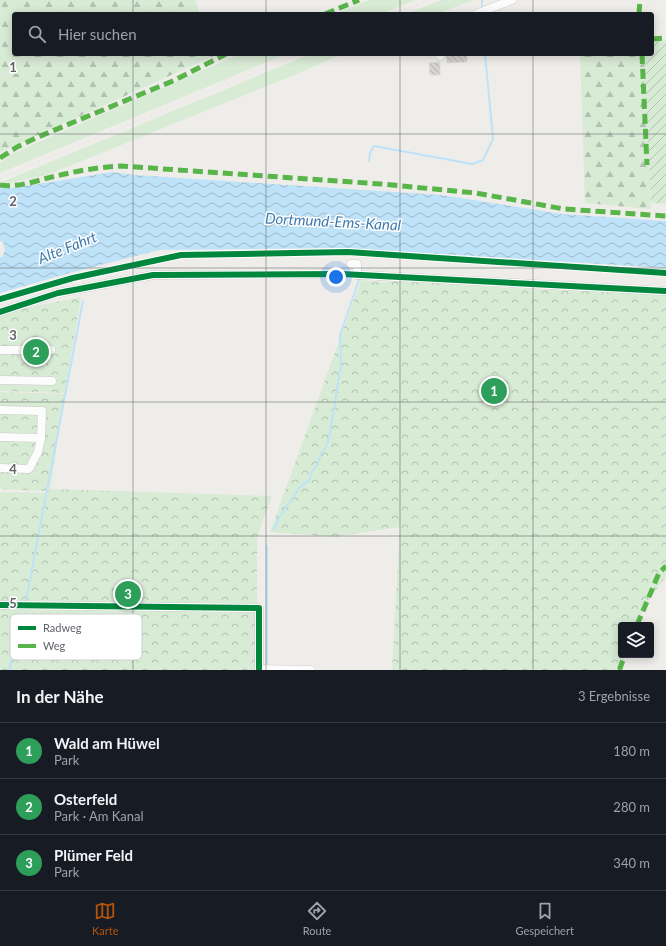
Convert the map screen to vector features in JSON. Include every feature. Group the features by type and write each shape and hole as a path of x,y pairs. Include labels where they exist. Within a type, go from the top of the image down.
{"street":[{"path":"481,12 512,0"},
{"path":"351,264 357,264 357,275"},
{"path":"0,312 58,293 153,275 357,275 666,291"},
{"path":"0,350 51,350"},
{"path":"0,380 52,381"},
{"path":"0,410 42,410 41,438 38,452 29,468 0,468"},
{"path":"0,437 41,438"},
{"path":"0,605 259,608 259,669 310,670"}],"green space":[{"path":"0,0 195,0 199,12 12,12 12,56 214,56 0,152"},
{"path":"369,0 415,0 387,12 340,12"},
{"path":"441,0 473,0 442,12 412,12"},
{"path":"666,40 666,204 651,203 644,56 654,56 654,41"},
{"path":"235,56 281,56 0,173 0,164 9,155"},
{"path":"306,56 337,56 47,175 10,183 2,182"},
{"path":"580,56 644,56 651,209 585,203"},
{"path":"361,280 385,283 388,280 530,289 666,294 666,576 645,606 638,622 618,622 618,658 624,658 621,670 392,670 400,527 335,537 270,532"},
{"path":"81,297 65,393 0,391 0,313"},
{"path":"0,392 65,394 50,489 272,496 257,537 257,670 0,670 0,492 45,493 45,491 0,489"}],"water":[{"path":"112,172 135,175 441,195 562,214 666,221 666,268 344,248 159,250 0,293 0,257 2,257 5,250 3,242 0,241 0,188 13,188"}],"building":[{"path":"446,56 467,56 467,62 447,63"},
{"path":"440,62 440,75 430,75 429,63"}],"waterway":[{"path":"482,0 482,6"},
{"path":"369,161 370,153 374,146 472,164 483,160 493,139 485,56"},
{"path":"274,529 279,518 300,487 309,480 311,473 326,447 329,438 341,365 340,335 359,280"},
{"path":"26,601 83,301"},
{"path":"267,546 267,663"},
{"path":"9,670 12,660"}],"railway":[{"path":"399,12 428,0"},
{"path":"0,178 293,56"}],"marked path":[{"path":"330,12 359,0"},
{"path":"639,12 640,0"},
{"path":"654,39 666,38"},
{"path":"0,158 17,147 38,137 175,80 222,56"},
{"path":"642,56 647,165"},
{"path":"0,185 21,185 80,171 121,166 381,184 476,193 564,209 666,216"},
{"path":"638,622 659,573 666,566"},
{"path":"621,670 620,668 624,658"}],"cycle path":[{"path":"0,299 73,278 181,255 348,252 666,273"},
{"path":"0,312 58,293 153,275 342,274 666,291"},
{"path":"0,605 259,608 259,670"}],"place":[{"name":"Osterfeld","path":"36,352"},
{"name":"Wald am Hüwel","path":"494,391"},
{"name":"Plümer Feld","path":"128,594"}],"water label":[{"name":"Dortmund-Ems-Kanal","path":"333,221"},
{"name":"Alte Fahrt","path":"67,247"}]}
